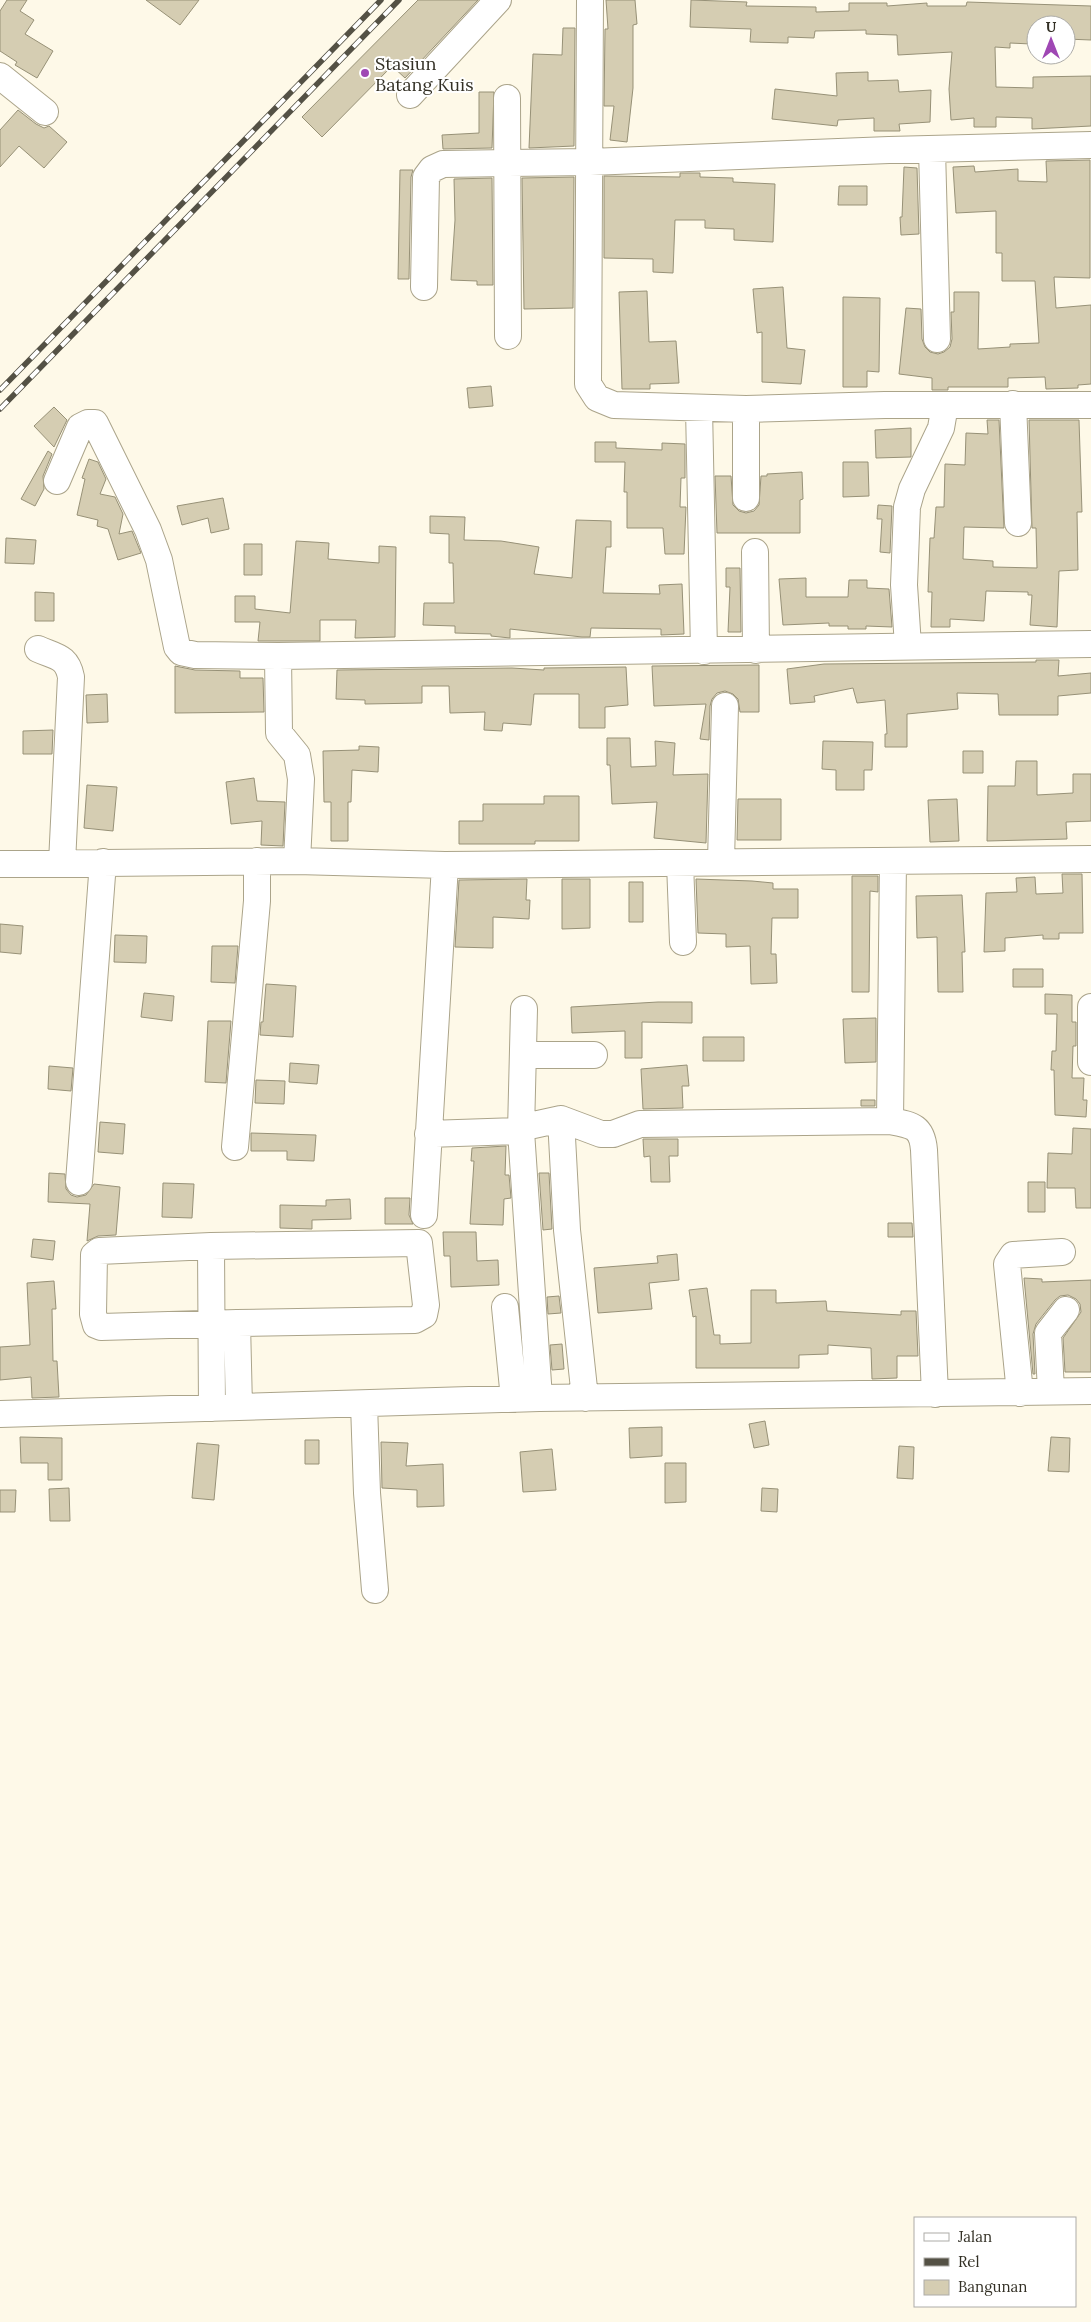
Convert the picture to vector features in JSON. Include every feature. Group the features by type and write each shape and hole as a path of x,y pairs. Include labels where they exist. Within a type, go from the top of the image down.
{"street":[{"path":"410,95 498,0"},
{"path":"590,0 588,384 597,398 614,404 746,409 885,404 1091,405"},
{"path":"0,76 45,112"},
{"path":"507,98 508,336"},
{"path":"424,287 426,177 432,168 444,164 590,162 1091,145"},
{"path":"932,149 937,338"},
{"path":"1013,404 1018,523"},
{"path":"908,646 904,585 907,507 912,489 941,428 945,405"},
{"path":"699,408 704,650"},
{"path":"746,409 746,498"},
{"path":"57,481 80,427 88,422 95,423 148,530 158,560 179,650 195,655 278,656 1091,644"},
{"path":"755,552 756,650"},
{"path":"38,649 62,659 68,665 71,677 62,863"},
{"path":"278,656 279,733 297,755 300,780 297,861"},
{"path":"721,861 726,706"},
{"path":"0,864 297,861 445,865 1091,858"},
{"path":"235,1147 257,901 257,861"},
{"path":"890,1121 893,861"},
{"path":"79,1182 103,862"},
{"path":"680,863 683,942"},
{"path":"424,1215 445,865"},
{"path":"1091,1007 1091,1062"},
{"path":"524,1009 521,1131 526,1399"},
{"path":"523,1055 594,1054"},
{"path":"428,1134 521,1131 529,1126 560,1119 601,1134 613,1134 640,1124 890,1121 918,1130 923,1138 935,1394"},
{"path":"560,1119 567,1230 585,1398"},
{"path":"419,1243 421,1246 426,1305 424,1315 415,1320 102,1327 96,1324 93,1314 94,1255 98,1252 211,1246 419,1243"},
{"path":"211,1246 239,1407"},
{"path":"1020,1392 1007,1264 1013,1255 1062,1252"},
{"path":"505,1307 526,1399"},
{"path":"1051,1391 1048,1333 1066,1310"},
{"path":"212,1408 224,1323"},
{"path":"0,1414 526,1399 1091,1391"},
{"path":"364,1404 367,1493 375,1590"}],"building":[{"path":"7,0 27,0 20,11 34,20 25,34 53,51 37,78 15,65 17,62 0,51 0,11"},
{"path":"146,0 199,0 180,25"},
{"name":"Stasiun Batang Kuis","path":"418,0 478,0 405,78 392,66 322,137 302,117"},
{"path":"606,0 635,0 637,24 633,25 633,88 627,142 610,140 614,106 604,106 605,29 608,29"},
{"path":"691,0 747,2 746,6 816,7 816,12 849,11 849,3 887,3 887,6 927,3 927,6 966,6 967,2 1091,6 1091,40 1076,39 1076,15 1026,15 1026,44 1010,43 1010,48 995,47 996,87 1033,88 1033,77 1091,76 1091,126 1032,129 1032,118 996,117 996,127 974,127 974,118 951,120 949,89 952,52 898,55 897,35 866,34 866,30 815,31 814,38 788,37 788,43 750,42 751,29 690,27"},
{"path":"563,28 575,28 574,146 529,148 533,54 562,55"},
{"path":"868,72 868,81 898,80 899,92 931,90 930,122 899,124 900,131 874,131 874,118 838,120 837,126 772,119 775,89 837,96 836,73"},
{"path":"479,92 494,92 492,148 443,149 442,135 479,133"},
{"path":"18,110 36,124 44,128 49,126 67,142 44,168 19,146 0,167 0,130"},
{"path":"1090,160 1090,278 1054,277 1056,308 1091,305 1091,384 1078,385 1078,388 1046,389 1045,377 1008,378 1008,387 948,387 948,390 932,390 932,378 899,374 906,308 921,309 922,339 925,347 930,352 938,354 944,352 950,347 952,339 951,312 954,312 954,292 979,292 978,349 1010,347 1010,344 1039,343 1035,281 1002,281 1002,253 996,253 996,211 956,213 953,167 974,166 975,172 1018,169 1018,181 1047,182 1046,161"},
{"path":"904,167 917,168 919,234 901,235 900,217 902,217"},
{"path":"400,170 413,170 411,177 409,279 398,279"},
{"path":"680,173 700,173 700,177 733,178 733,182 775,184 773,242 734,240 734,229 705,228 705,220 675,220 673,273 653,272 653,259 604,258 604,176 680,177"},
{"path":"574,177 573,308 524,309 522,178"},
{"path":"492,178 493,285 477,285 477,281 451,280 455,220 454,179"},
{"path":"839,186 867,186 867,205 838,205"},
{"path":"783,287 787,348 805,350 801,384 762,382 762,332 757,333 753,289"},
{"path":"647,291 649,342 676,341 679,383 650,384 650,389 622,389 619,292"},
{"path":"843,297 880,298 879,372 867,371 867,387 843,387"},
{"path":"491,386 493,406 469,408 467,388"},
{"path":"54,407 67,420 54,447 34,426"},
{"path":"987,420 999,420 1004,528 964,527 963,559 993,561 993,567 1037,568 1036,528 1032,528 1029,420 1079,420 1082,512 1077,512 1078,570 1059,571 1057,627 1030,625 1032,595 1028,595 1028,592 986,591 984,621 950,619 950,627 931,627 932,592 928,592 930,538 934,538 936,507 944,507 945,464 965,465 966,433 988,434"},
{"path":"911,428 911,457 876,458 875,430"},
{"path":"595,442 616,442 616,448 662,450 662,443 685,444 685,478 681,478 680,507 686,507 684,554 665,554 663,528 627,528 627,492 624,492 625,462 595,462"},
{"path":"48,451 52,454 43,476 44,489 35,506 21,499"},
{"path":"89,459 98,462 106,479 100,494 115,497 123,514 119,534 132,531 141,553 118,560 108,529 97,526 98,520 77,515 85,479 82,478"},
{"path":"843,462 868,462 869,496 843,497"},
{"path":"802,472 803,499 800,500 800,533 717,533 715,476 731,476 733,505 739,511 746,513 754,511 759,505 761,476"},
{"path":"223,498 229,529 211,533 208,518 182,525 177,506"},
{"path":"878,505 892,506 890,553 880,552 882,519 877,519"},
{"path":"430,516 465,517 464,540 501,541 539,547 534,574 572,578 576,520 611,521 611,547 606,547 603,593 660,594 659,585 682,584 684,634 661,635 661,629 591,628 590,637 582,637 510,629 510,638 491,636 491,634 455,633 455,626 423,625 424,603 454,603 453,563 449,563 449,534 430,533"},
{"path":"6,538 36,540 34,564 5,563"},
{"path":"296,541 329,543 328,559 379,563 379,546 396,547 395,637 355,638 356,620 320,620 320,641 258,641 260,622 235,622 235,596 255,596 255,609 290,613"},
{"path":"244,544 262,544 262,575 244,575"},
{"path":"726,568 740,568 741,632 728,632 730,587 726,587"},
{"path":"806,578 806,597 848,597 849,580 867,580 867,588 889,589 892,627 866,626 866,629 848,629 848,626 829,626 829,623 783,625 779,579"},
{"path":"35,592 54,593 54,621 35,621"},
{"path":"1036,660 1059,660 1058,676 1091,673 1091,693 1058,696 1058,715 999,715 998,694 957,693 958,709 907,714 907,747 885,747 885,734 887,734 885,700 857,703 853,688 814,696 815,702 790,704 787,669 824,664 1036,662"},
{"path":"759,665 759,712 740,712 738,699 733,694 725,691 717,693 712,699 710,706 709,740 700,739 706,704 654,706 652,666"},
{"path":"175,666 195,670 240,671 240,678 263,678 264,712 175,713"},
{"path":"626,667 628,705 605,707 605,728 579,728 579,694 534,694 531,725 503,723 502,731 484,730 485,712 450,713 449,686 422,686 422,703 365,704 365,700 336,699 337,670 512,668 544,670 544,668"},
{"path":"107,694 108,722 87,723 86,695"},
{"path":"53,730 52,754 23,754 23,731"},
{"path":"607,738 630,738 631,767 656,766 655,741 675,743 673,775 708,774 706,843 654,838 657,802 612,804 610,765 607,765"},
{"path":"823,741 873,742 872,770 864,770 864,790 836,790 836,770 822,769"},
{"path":"359,746 379,747 378,772 352,770 351,802 348,802 348,841 331,841 331,802 324,802 323,751 359,750"},
{"path":"963,751 983,751 983,773 963,773"},
{"path":"1016,761 1037,761 1037,795 1073,793 1073,774 1091,774 1091,821 1066,822 1067,839 987,841 988,786 1015,786"},
{"path":"254,778 257,801 285,802 283,846 261,845 262,821 231,824 226,782"},
{"path":"87,785 117,787 113,831 84,828"},
{"path":"544,796 579,796 579,841 535,841 535,844 459,844 459,821 483,821 483,804 544,804"},
{"path":"738,799 781,799 781,840 737,840"},
{"path":"957,799 959,841 930,842 928,800"},
{"path":"1062,874 1082,874 1083,933 1059,933 1059,939 1043,939 1043,935 1005,938 1005,951 984,952 986,893 1017,892 1016,878 1035,877 1036,894 1063,893"},
{"path":"852,876 878,876 878,892 870,891 869,992 852,992"},
{"path":"527,879 526,900 530,900 529,919 493,917 493,948 455,947 459,880"},
{"path":"562,879 590,879 590,928 562,929"},
{"path":"696,879 773,883 773,889 798,889 798,918 772,918 771,954 776,954 777,983 751,984 750,946 726,947 726,934 698,933"},
{"path":"629,882 643,882 643,922 629,922"},
{"path":"962,895 965,952 962,952 963,992 938,992 937,937 917,938 916,896"},
{"path":"0,924 23,926 21,954 0,952"},
{"path":"115,935 147,936 146,963 114,962"},
{"path":"212,946 238,946 235,983 211,982"},
{"path":"1013,969 1043,969 1043,987 1013,987"},
{"path":"266,984 296,986 293,1037 260,1035"},
{"path":"144,993 174,996 172,1021 141,1017"},
{"path":"1045,994 1072,995 1072,1022 1076,1022 1076,1046 1073,1046 1072,1078 1084,1078 1083,1100 1087,1100 1086,1117 1055,1115 1054,1070 1051,1070 1052,1051 1056,1051 1057,1014 1045,1014"},
{"path":"692,1002 692,1023 642,1022 642,1058 625,1058 625,1031 572,1033 571,1007"},
{"path":"876,1018 876,1062 845,1063 843,1019"},
{"path":"208,1021 231,1021 226,1083 205,1082"},
{"path":"703,1037 744,1037 744,1061 703,1061"},
{"path":"290,1063 319,1065 317,1084 289,1082"},
{"path":"687,1065 689,1086 682,1086 683,1108 643,1109 641,1069"},
{"path":"49,1066 73,1068 71,1091 48,1089"},
{"path":"256,1080 285,1081 284,1104 255,1103"},
{"path":"861,1100 875,1100 875,1106 861,1106"},
{"path":"100,1122 125,1124 123,1154 98,1152"},
{"path":"1073,1128 1091,1129 1091,1208 1076,1208 1075,1188 1047,1188 1048,1153 1072,1154"},
{"path":"251,1133 316,1135 314,1161 287,1160 287,1151 251,1151"},
{"path":"643,1139 678,1139 678,1156 669,1156 670,1182 651,1182 650,1156 644,1157"},
{"path":"506,1146 505,1175 509,1175 511,1198 504,1199 503,1225 470,1224 474,1161 471,1161 472,1148"},
{"path":"49,1173 65,1174 66,1189 71,1195 77,1197 86,1195 94,1184 120,1187 116,1235 98,1236 87,1241 90,1204 48,1202"},
{"path":"539,1173 549,1173 552,1229 543,1230"},
{"path":"1028,1182 1045,1182 1045,1212 1028,1212"},
{"path":"163,1183 194,1184 192,1218 162,1217"},
{"path":"385,1198 410,1198 409,1215 413,1224 385,1224"},
{"path":"350,1199 351,1219 312,1220 312,1229 280,1228 280,1205 326,1206 326,1200"},
{"path":"888,1223 912,1223 913,1237 888,1237"},
{"path":"443,1232 476,1232 477,1261 498,1260 499,1285 451,1287 450,1256 444,1256"},
{"path":"33,1239 55,1241 53,1260 31,1257"},
{"path":"677,1254 679,1280 649,1283 652,1309 598,1313 594,1268 658,1263 657,1256"},
{"path":"1024,1278 1042,1279 1042,1282 1091,1280 1091,1372 1065,1372 1063,1338 1081,1312 1080,1304 1076,1299 1068,1295 1060,1296 1055,1300 1036,1324 1033,1334 1035,1374 1033,1374"},
{"path":"54,1281 56,1309 52,1309 53,1361 57,1361 59,1397 32,1398 31,1377 0,1380 0,1347 30,1345 27,1283"},
{"path":"707,1288 714,1335 720,1335 720,1344 751,1343 751,1290 776,1290 776,1303 826,1301 827,1311 901,1315 901,1311 916,1311 918,1356 897,1356 897,1378 872,1379 871,1348 828,1345 828,1354 799,1355 799,1368 696,1368 696,1316 693,1317 689,1290"},
{"path":"559,1296 561,1313 548,1314 547,1297"},
{"path":"562,1344 564,1369 552,1370 550,1345"},
{"path":"765,1421 769,1445 754,1448 749,1424"},
{"path":"662,1427 662,1456 630,1458 629,1428"},
{"path":"20,1437 62,1438 62,1480 48,1480 48,1463 21,1463"},
{"path":"1051,1437 1070,1438 1069,1472 1048,1471"},
{"path":"305,1440 319,1440 319,1464 305,1464"},
{"path":"381,1442 408,1443 406,1466 443,1464 444,1506 417,1507 417,1490 382,1488"},
{"path":"197,1443 219,1445 214,1500 192,1498"},
{"path":"899,1446 914,1447 913,1479 897,1478"},
{"path":"552,1449 556,1490 523,1492 520,1452"},
{"path":"665,1463 686,1463 686,1502 665,1503"},
{"path":"69,1488 70,1521 50,1521 49,1489"},
{"path":"762,1488 778,1489 777,1512 761,1511"},
{"path":"0,1490 16,1490 15,1512 0,1512"}],"railway":[{"path":"0,390 381,0"},
{"path":"0,409 399,0"}],"place":[{"name":"Stasiun Batang Kuis","path":"365,73"}]}
